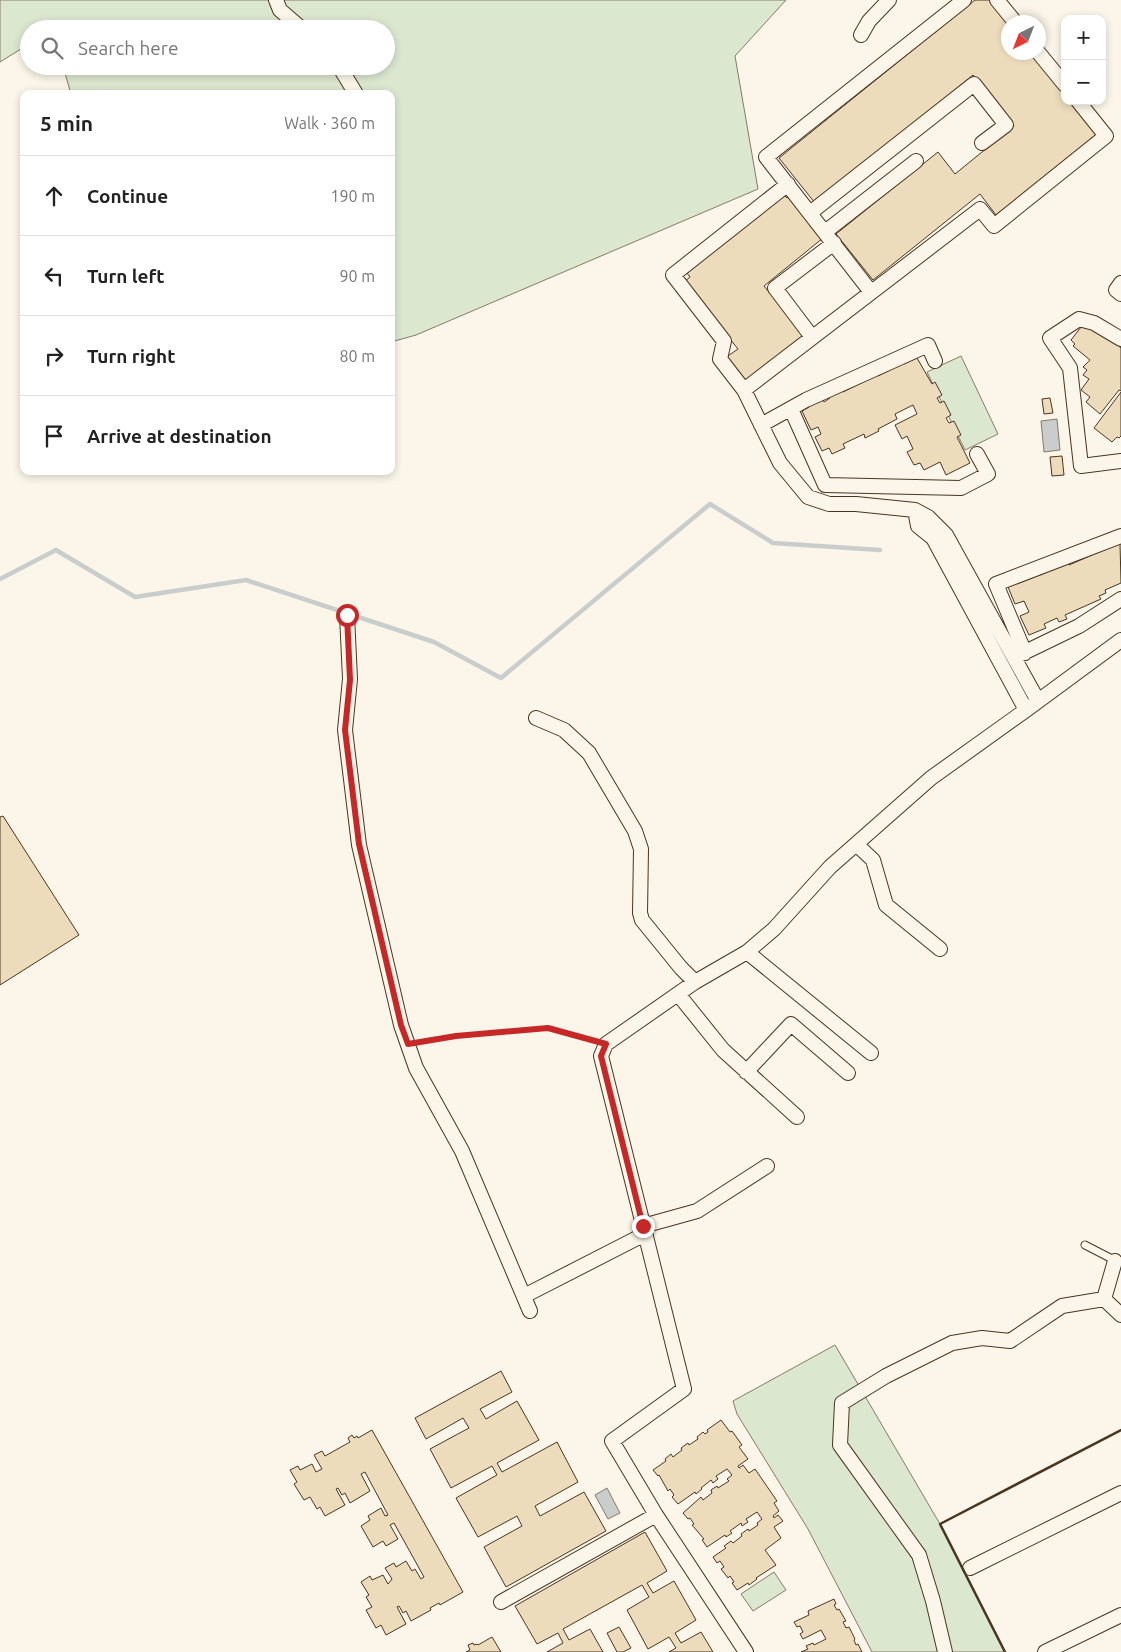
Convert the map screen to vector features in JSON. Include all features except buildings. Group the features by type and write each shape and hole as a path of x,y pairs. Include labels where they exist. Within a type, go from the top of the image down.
{"street":[{"path":"276,0 280,10 292,20"},
{"path":"861,35 869,21 889,0"},
{"path":"872,292 766,156 964,0"},
{"path":"997,0 1009,15"},
{"path":"1045,60 1061,80"},
{"path":"344,75 354,90"},
{"path":"810,213 974,84 1006,125 982,143"},
{"path":"744,390 980,209 994,226 1106,136 1081,105"},
{"path":"825,232 916,161"},
{"path":"788,184 673,275 724,341 720,359 744,390 780,463 808,497 829,504 856,504 915,510 928,517 946,535 1019,655"},
{"path":"812,337 775,288 834,244"},
{"path":"1121,283 1116,290 1121,294"},
{"path":"1121,339 1094,323 1079,319 1050,338 1070,368 1081,466 1121,461"},
{"path":"761,425 806,400 928,345 935,360"},
{"path":"791,409 825,485 961,488 988,474 977,454"},
{"path":"915,510 918,526 933,538 1026,710"},
{"path":"1038,701 1019,655 996,584 1121,536"},
{"path":"1019,655 1079,626 1121,599"},
{"path":"347,615 350,680 345,730 359,844 401,1025 416,1068 462,1151 530,1311"},
{"path":"746,1652 656,1515 612,1441 684,1389 601,1056 606,1044 695,982 747,952 774,928 830,867 930,778 1121,640"},
{"path":"536,718 564,730 589,753 635,831 641,849 640,913 642,920 681,968 695,982"},
{"path":"856,844 873,860 886,905 940,949"},
{"path":"747,952 870,1053"},
{"path":"678,994 723,1050 797,1117"},
{"path":"746,1072 791,1024 848,1073"},
{"path":"524,1296 644,1230 697,1211 767,1166"},
{"path":"1104,1298 1118,1262"},
{"path":"1104,1298 1121,1315"},
{"path":"945,1652 919,1556 840,1445 842,1403 886,1376 952,1343 982,1338 1010,1342 1062,1306 1104,1298"},
{"path":"970,1568 1121,1493"},
{"path":"501,1602 656,1515"},
{"path":"1045,1652 1121,1616"}],"lane":[{"path":"1086,1246 1118,1262"}],"path":[{"path":"408,1044 456,1036 548,1028 606,1044"}],"green space":[{"path":"0,0 786,0 735,56 758,189 416,335 395,341 395,90 70,90 66,75 395,75 395,20 20,20 20,50 0,62"},
{"path":"961,356 998,434 965,450 927,372"},
{"path":"835,1345 940,1524 1005,1652 872,1652 808,1529 737,1414 733,1401"},
{"path":"774,1572 786,1590 753,1611 741,1594"}],"shaded area":[{"path":"1057,419 1060,450 1044,452 1041,421"},
{"path":"607,1488 620,1513 608,1519 595,1495"}],"waterway":[{"path":"0,579 56,550 135,597 246,580 434,642 501,678 710,504 773,543 880,550"}],"wall":[{"path":"1005,1652 940,1524 1121,1430"}],"route":[{"path":"347,615 350,680 345,730 359,844 401,1025 408,1044 456,1036 548,1028 606,1044 601,1056 643,1226"}]}
